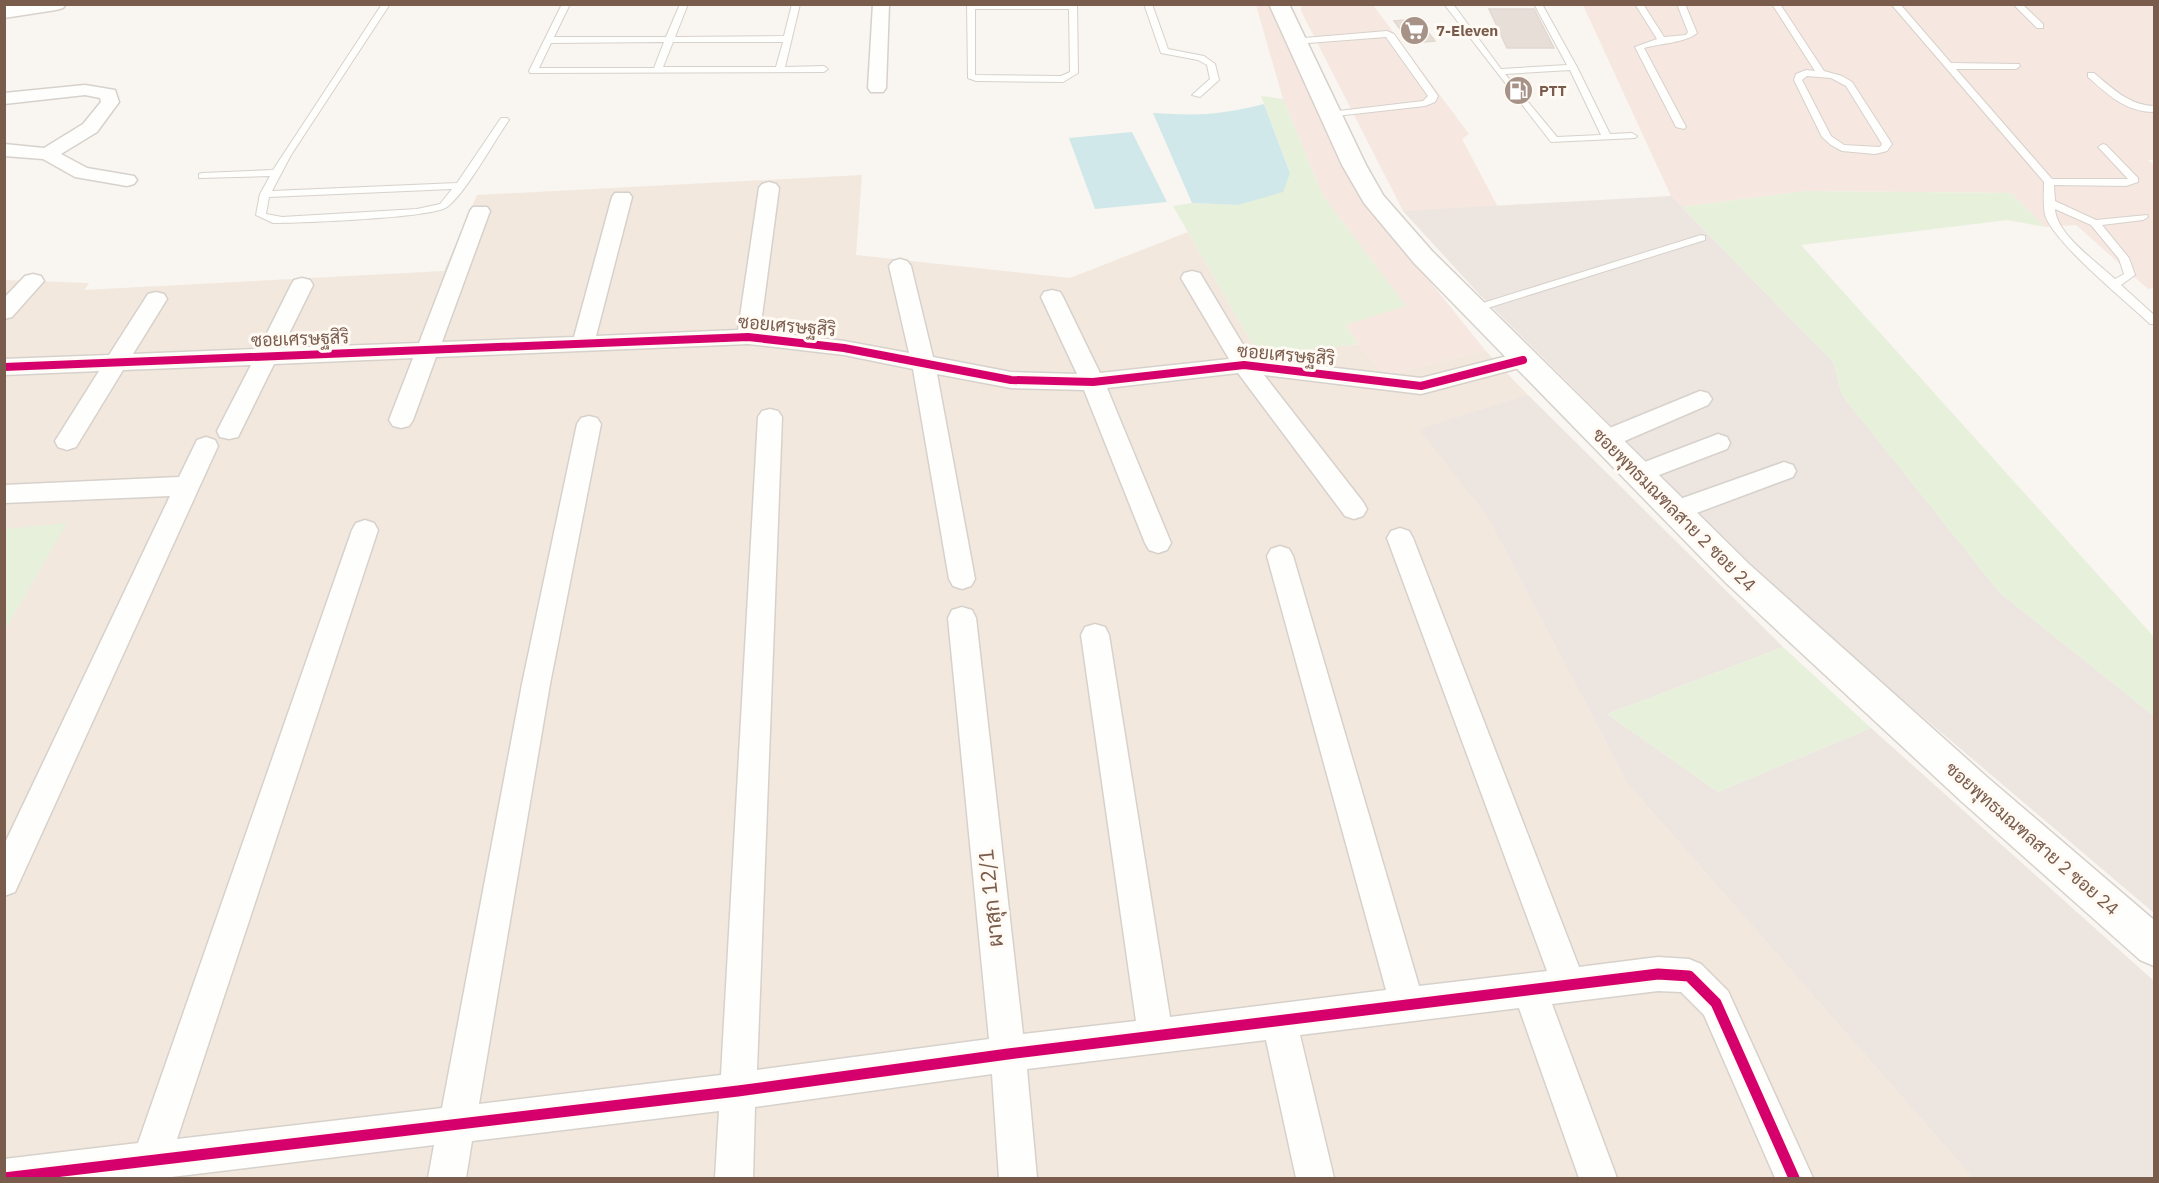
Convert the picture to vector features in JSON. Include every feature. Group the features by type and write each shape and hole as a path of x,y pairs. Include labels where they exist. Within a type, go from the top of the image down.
{"street":[{"path":"4,12 56,4"},
{"path":"876,88 881,4"},
{"name":"ซอยพุทธมณฑลสาย 2 ซอย 24","path":"1279,4 1354,165 1373,198 1423,257 1737,573 1965,781 2154,946"},
{"path":"4,99 86,90 109,94 110,102 90,128 47,154"},
{"path":"4,150 47,154 82,173 127,180"},
{"path":"748,337 769,188"},
{"path":"583,344 622,197"},
{"path":"401,420 425,351 480,211"},
{"path":"900,266 922,365 928,382 962,579"},
{"path":"1192,278 1244,365 1354,509"},
{"path":"4,312 33,281"},
{"path":"4,881 188,486 266,357 302,285"},
{"path":"1052,297 1093,382 1158,543"},
{"path":"67,441 156,299"},
{"name":"ซอยเศรษฐสิริ","path":"4,367 748,337 844,348 922,365 1011,380 1093,382 1244,365 1421,386 1523,360"},
{"path":"1604,440 1700,399"},
{"path":"734,1179 770,417"},
{"path":"447,1179 536,684 589,424"},
{"path":"1638,474 1718,443"},
{"path":"1675,511 1784,471"},
{"path":"4,494 188,486"},
{"path":"147,1170 365,530"},
{"path":"1400,538 1569,985"},
{"path":"1280,556 1408,1006"},
{"name":"ผาสุก 12/1","path":"962,618 1008,1054 1018,1179"},
{"path":"1095,635 1156,1036"},
{"path":"4,1178 147,1170 458,1123 738,1091 1008,1054 1658,974 1689,976 1716,1003 1794,1179"},
{"path":"1530,991 1598,1179"},
{"path":"1280,1021 1315,1179"}],"lane":[{"path":"386,4 321,99 277,173 265,194 261,215 273,220 282,220 426,211 443,206 460,186 504,120"},
{"path":"566,4 533,71 824,69"},
{"path":"657,71 684,4"},
{"path":"780,70 796,4"},
{"path":"1148,4 1164,51 1203,58 1211,64 1215,80 1197,95"},
{"path":"1448,4 1554,140 1632,136"},
{"path":"1538,4 1573,67 1607,137"},
{"path":"1639,4 1662,40"},
{"path":"1681,4 1693,33 1688,37 1662,40 1639,47 1681,127"},
{"path":"1776,4 1821,73 1839,78 1849,84 1887,144 1884,149 1875,151 1842,148 1827,137 1798,80 1806,73 1821,73"},
{"path":"1895,4 2049,182 2050,214 2060,234 2154,321"},
{"path":"2017,4 2040,26"},
{"path":"1072,5 1074,74 1064,79 976,78 971,76 971,6 1072,5"},
{"path":"1295,41 1387,34 1391,36 1433,96 1432,100 1425,103 1330,115"},
{"path":"548,40 789,39"},
{"path":"1948,66 2016,66"},
{"path":"1499,72 1573,67"},
{"path":"2091,75 2124,103 2147,110 2154,109"},
{"path":"2049,182 2126,183 2134,180 2103,147"},
{"path":"202,176 277,173"},
{"path":"265,194 460,186"},
{"path":"2050,203 2095,223 2124,258 2130,275 2113,285"},
{"path":"2095,223 2143,217"},
{"path":"1474,309 1701,238"}],"shaded area":[{"path":"1256,5 1274,5 1396,239 1485,350 1386,375 1358,344 1345,325 1405,305 1323,196 1283,99"},
{"path":"1301,5 1373,5 1469,134 1462,139 1498,207 1403,211 1301,11"},
{"path":"1583,5 2154,5 2154,160 2148,160 2154,165 2154,288 2148,289 2076,225 2045,227 2011,193 1805,191 1682,207 1671,196"},
{"path":"862,175 856,255 1070,278 1188,232 1259,355 1358,344 1386,375 1485,350 1528,395 1420,429 1487,516 1628,784 1973,1178 5,1178 5,630 66,524 5,529 5,280 89,283 84,290 444,271 477,195"},
{"path":"1671,196 1833,362 1842,395 2000,593 2154,716 2154,913 1798,611 1480,295 1403,211"},
{"path":"1528,395 1783,647 1607,714 1718,792 1871,728 2154,981 2154,1178 1973,1178 1628,784 1487,516 1419,429"}],"green space":[{"path":"1261,96 1283,99 1323,196 1406,306 1345,325 1358,344 1259,355 1173,206 1192,203 1238,205 1290,172"},
{"path":"1805,191 2011,193 2045,227 2008,220 1801,245 2154,637 2154,716 2000,593 1842,395 1833,362 1682,207"},
{"path":"67,523 5,630 5,529"},
{"path":"1783,647 1871,728 1718,792 1607,714"}],"water":[{"path":"1264,104 1290,173 1283,192 1238,205 1192,203 1153,113 1208,114"},
{"path":"1132,132 1167,202 1095,209 1069,138"}],"building":[{"path":"1489,9 1534,9 1554,48 1507,48"},
{"name":"7-Eleven","path":"1418,19 1435,41 1410,43 1394,21"}],"cycle path":[{"path":"4,367 748,337 844,348 1011,380 1093,382 1244,365 1421,386 1523,360"},
{"path":"4,1178 738,1091 1008,1054 1658,974 1689,976 1716,1003 1794,1178"}],"place":[{"name":"7-Eleven","path":"1415,31"},
{"name":"PTT","path":"1518,91"}]}
